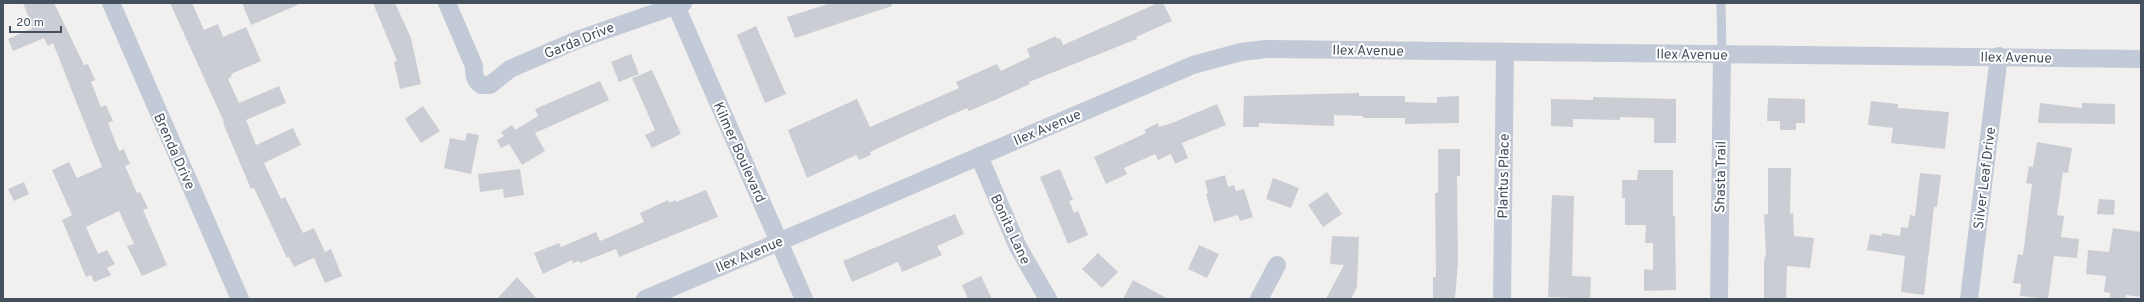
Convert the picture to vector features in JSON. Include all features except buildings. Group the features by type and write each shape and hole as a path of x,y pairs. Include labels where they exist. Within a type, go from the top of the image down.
{"street":[{"name":"Brenda Drive","path":"111,3 240,299"},
{"name":"Garda Drive","path":"447,3 474,66 476,82 481,85 490,85 510,69 577,40 679,4"},
{"name":"Kilmer Boulevard","path":"679,4 804,299"},
{"name":"Ilex Avenue","path":"645,299 1193,64 1241,52 1266,49 1722,55 1999,56 2141,59"},
{"name":"Plantus Place","path":"1502,299 1505,52"},
{"name":"Shasta Trail","path":"1719,299 1722,55"},
{"name":"Silver Leaf Drive","path":"1969,299 1999,56"},
{"name":"Bonita Lane","path":"979,156 1018,247 1048,299"},
{"path":"1259,299 1277,265"}],"lane":[{"path":"1721,3 1722,55"}]}
